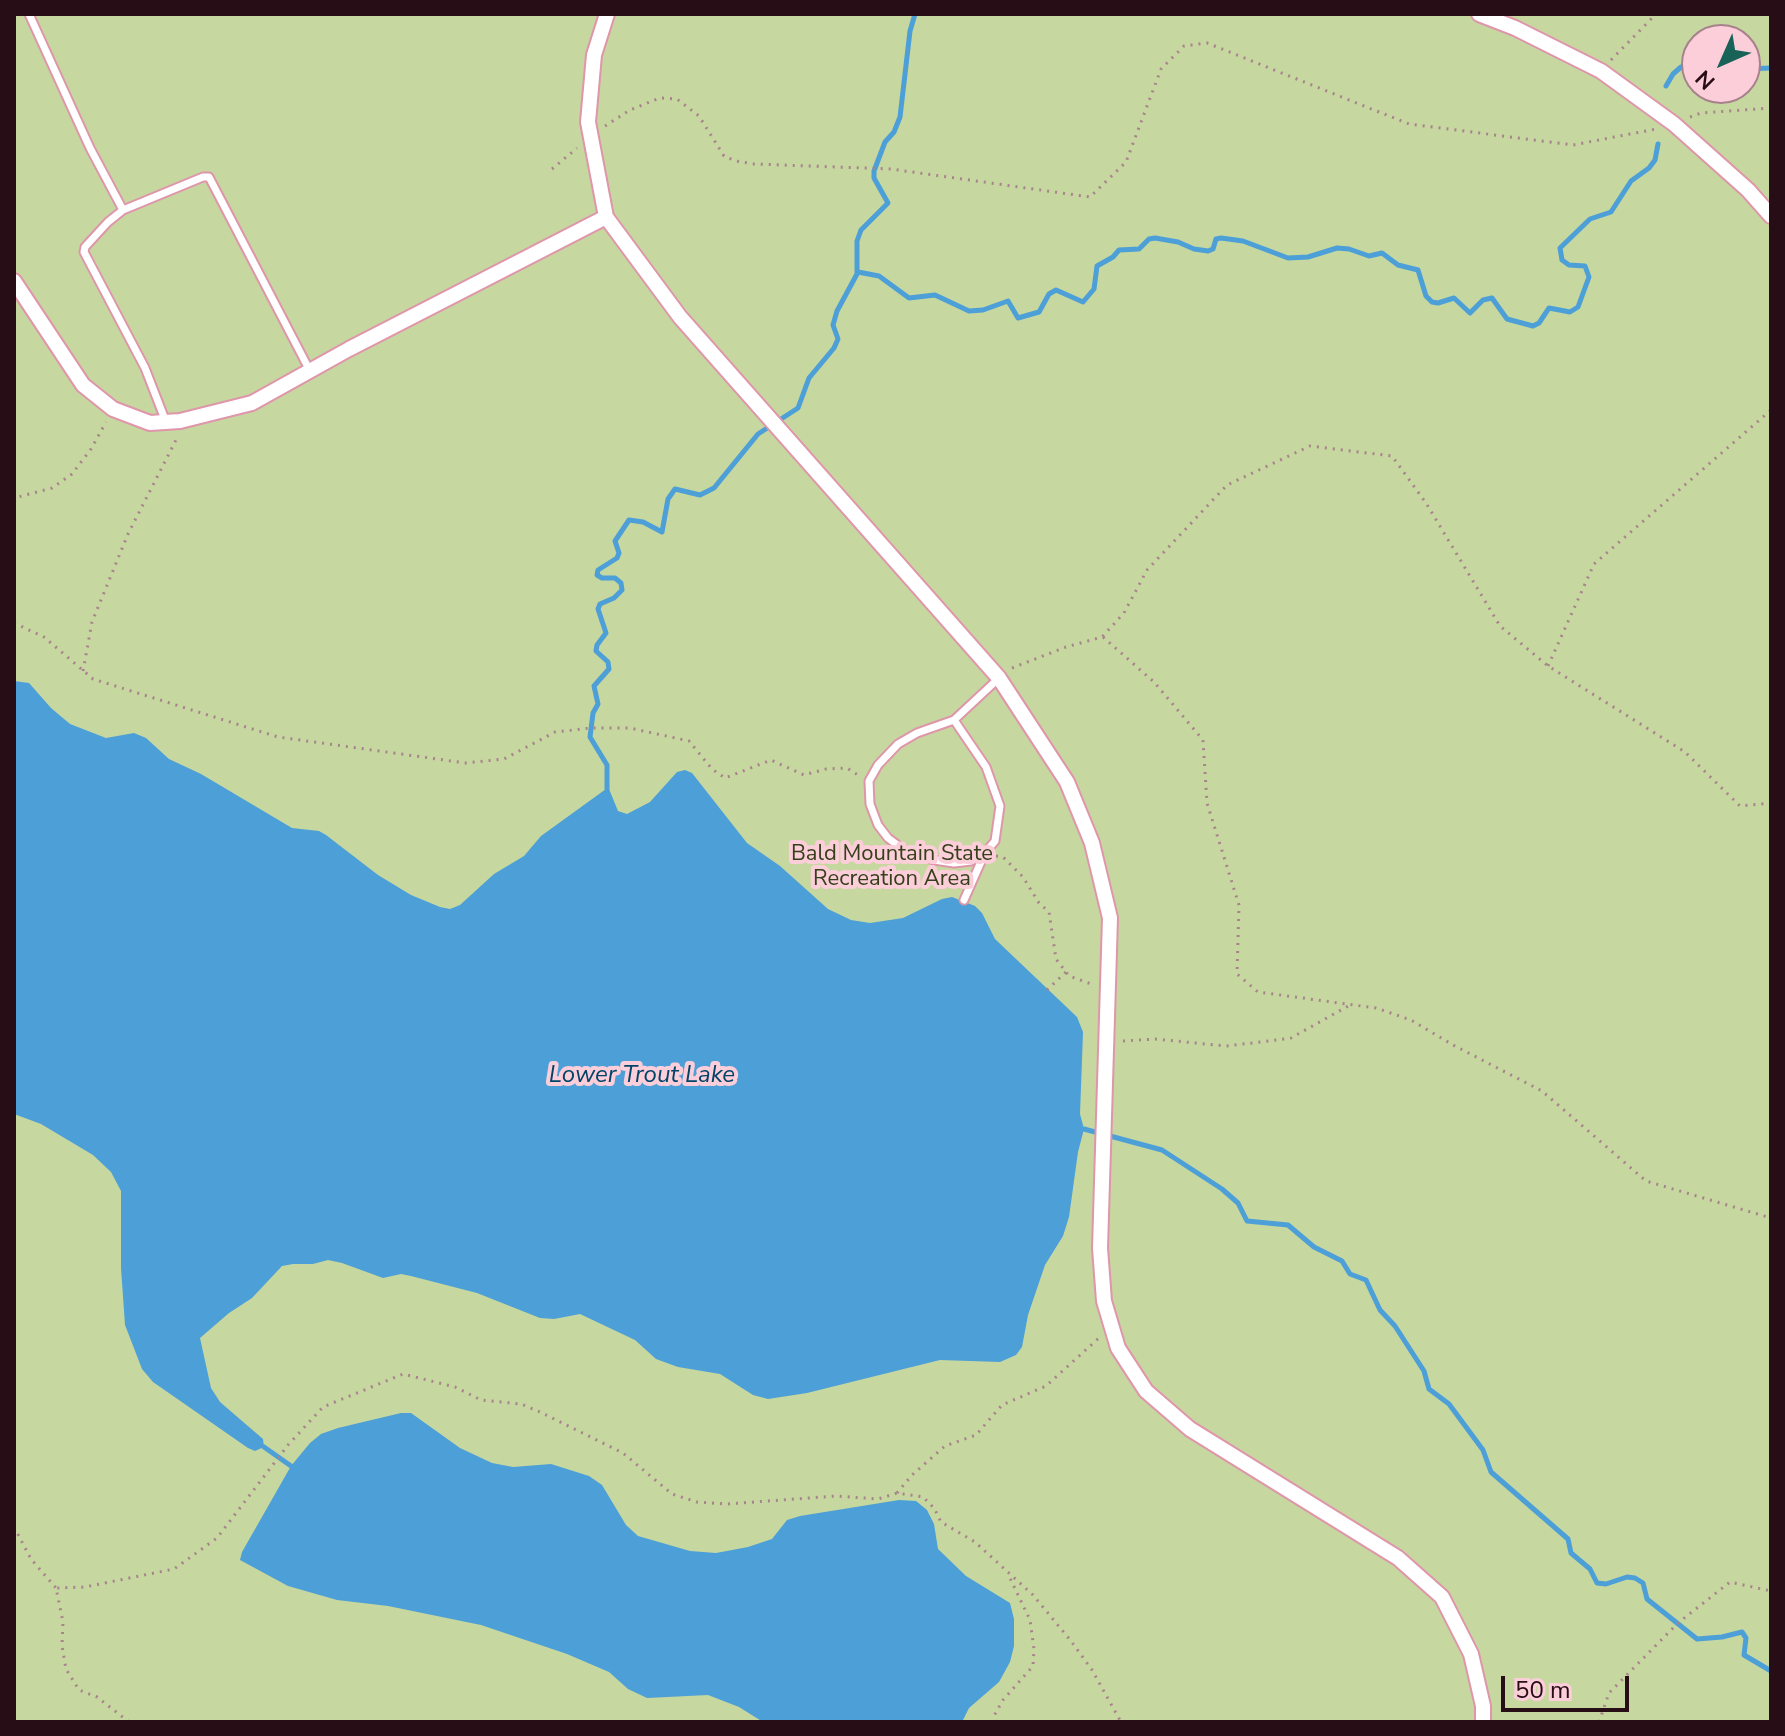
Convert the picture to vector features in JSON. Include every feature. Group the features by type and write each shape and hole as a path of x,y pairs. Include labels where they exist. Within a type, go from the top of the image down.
{"street":[{"path":"607,14 594,55 588,122 606,217 680,317 999,678 1067,782 1092,843 1110,918 1100,1248 1104,1301 1118,1348 1146,1391 1190,1429 1398,1558 1442,1597 1471,1654 1483,1706 1483,1722"},
{"path":"1479,14 1515,28 1601,71 1674,124 1748,190 1771,216"},
{"path":"14,281 83,385 113,409 150,423 166,422 252,403 606,217"}],"lane":[{"path":"29,14 90,148 123,210"},
{"path":"166,422 145,368 84,252 108,222 123,210 203,177 209,177 310,371"},
{"path":"984,854 971,861 954,863 904,850 888,838 878,825 870,804 869,781 878,765 898,744 917,733 954,720 999,678"},
{"path":"954,720 986,767 1000,806 995,841 984,854 964,900"}],"path":[{"path":"1601,71 1656,14"},
{"path":"552,169 590,137 630,110 660,98 677,99 699,116 724,156 736,161 891,169 1090,197 1126,162 1161,69 1184,46 1207,43 1409,124 1573,145 1626,137 1701,113 1771,108"},
{"path":"14,502 18,497 52,488 72,474 91,449 113,409"},
{"path":"1548,666 1594,564 1771,410"},
{"path":"83,671 92,622 128,534 186,419"},
{"path":"999,678 1018,664 1102,637 1124,613 1147,570 1227,485 1310,446 1392,456 1426,503 1500,626 1548,666 1685,752 1740,806 1771,803"},
{"path":"14,623 44,637 93,679 278,737 466,763 504,759 555,732 630,728 689,741 712,769 725,778 771,760 804,775 847,768 869,781"},
{"path":"1102,637 1154,682 1203,740 1207,803 1239,905 1237,974 1258,992 1376,1008 1411,1020 1542,1091 1646,1181 1771,1218"},
{"path":"984,854 1003,857 1023,877 1039,903 1049,912 1056,959 1066,972 1080,982 1108,988"},
{"path":"1047,990 1066,972"},
{"path":"1107,1041 1155,1039 1226,1046 1291,1038 1351,1004"},
{"path":"897,1493 945,1446 976,1435 1002,1405 1046,1386 1112,1327"},
{"path":"56,1588 85,1587 174,1569 217,1538 288,1445 323,1407 403,1374 455,1387 481,1400 521,1404 540,1412 623,1453 672,1494 697,1502 727,1504 836,1496 878,1499 897,1493 923,1497 934,1508 941,1522 975,1542 1033,1595 1092,1670 1121,1722"},
{"path":"14,1527 31,1559 56,1588 63,1622 62,1646 66,1669 79,1690 97,1697 129,1722"},
{"path":"996,1722 994,1716 1003,1700 1033,1666 1030,1620 1006,1570"},
{"path":"1599,1722 1609,1693 1678,1623 1730,1582 1771,1591"}],"green space":[{"name":"Bald Mountain State Recreation Area","path":"14,14 1771,14 1771,1722 14,1722"}],"water":[{"name":"Lower Trout Lake","path":"14,681 29,683 70,724 106,738 134,733 146,738 169,759 201,774 292,828 319,831 378,875 411,895 440,907 450,909 460,905 494,874 524,856 541,836 606,789 609,789 618,811 627,814 650,802 677,772 685,770 692,773 747,843 780,866 828,909 851,920 870,923 903,918 952,897 975,906 995,939 1077,1017 1083,1032 1080,1114 1084,1129 1069,1217 1063,1236 1045,1265 1028,1315 1022,1347 1016,1355 1000,1362 940,1360 807,1393 768,1399 753,1395 720,1374 678,1367 656,1359 635,1340 580,1314 540,1318 477,1293 411,1276 401,1274 383,1278 328,1260 293,1264 282,1266 252,1298 200,1338 211,1388 220,1402 263,1439 264,1447 255,1451 248,1448 153,1382 142,1369 125,1325 121,1191 111,1172 93,1155 41,1124 14,1114"},
{"path":"411,1413 460,1448 492,1463 513,1467 551,1464 589,1476 602,1485 626,1525 638,1536 690,1551 716,1553 748,1547 772,1539 787,1520 800,1516 899,1500 916,1501 927,1510 934,1524 938,1549 966,1576 1010,1603 1014,1619 1014,1646 1010,1662 999,1682 969,1708 962,1722 763,1722 739,1707 708,1695 647,1698 628,1689 609,1672 567,1654 481,1625 388,1606 337,1600 288,1586 240,1560 291,1466 310,1443 321,1434 338,1428"}],"waterway":[{"path":"607,789 607,765 590,737 593,713 598,704 594,686 609,669 608,662 596,651 606,633 598,609 600,604 614,598 622,590 621,583 615,578 602,578 597,575 598,570 617,558 619,553 615,541 629,520 643,522 662,532 668,499 675,489 700,495 714,488 758,434 798,408 809,378 834,348 838,339 833,325 857,274 857,241 861,230 888,203 874,178 874,171 885,142 894,132 900,117 910,31 915,14"},
{"path":"1666,86 1681,67"},
{"path":"1761,68 1771,68"},
{"path":"858,272 879,276 909,298 935,295 969,311 983,310 1008,301 1018,318 1039,312 1049,294 1056,290 1083,302 1094,289 1097,266 1119,250 1139,249 1149,239 1155,238 1208,251 1213,249 1216,239 1221,238 1243,241 1288,258 1308,257 1337,248 1369,256 1382,253 1398,265 1418,270 1426,296 1432,302 1454,298 1470,313 1483,300 1492,298 1507,319 1533,326 1539,323 1549,308 1570,312 1578,307 1589,277 1585,266 1569,265 1562,260 1560,248 1590,219 1611,212 1631,181 1655,160 1658,144"},
{"path":"1084,1129 1162,1150 1222,1189 1238,1203 1247,1221 1288,1225 1314,1247 1342,1261 1350,1274 1366,1280 1380,1310 1395,1326 1424,1371 1429,1389 1449,1404 1483,1450 1491,1472 1568,1539 1571,1553 1590,1569 1597,1583 1635,1578 1643,1583 1647,1599 1697,1639 1742,1632 1746,1638 1744,1655 1771,1671"},
{"path":"264,1447 291,1466"}]}
